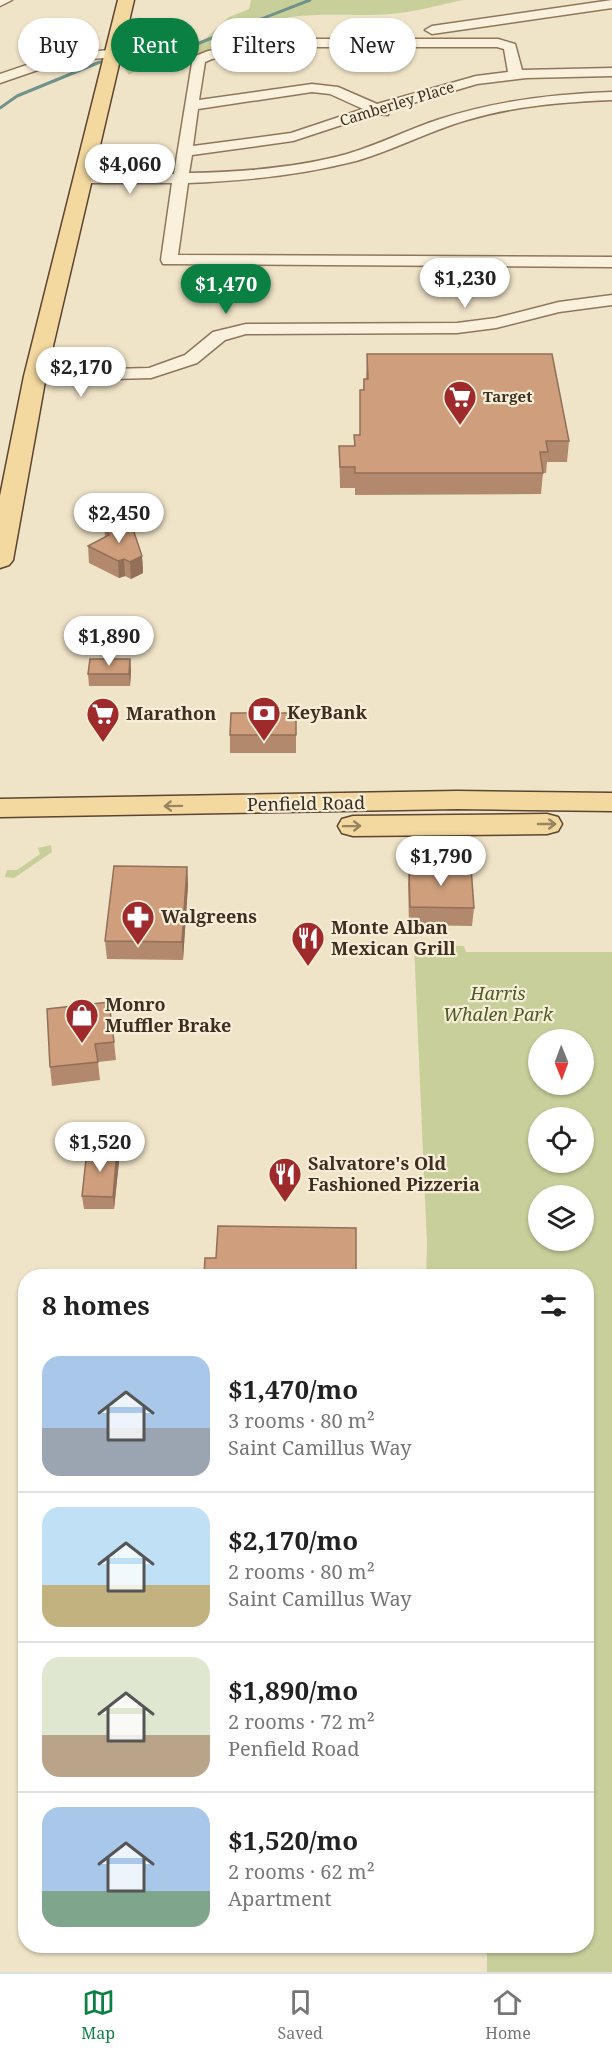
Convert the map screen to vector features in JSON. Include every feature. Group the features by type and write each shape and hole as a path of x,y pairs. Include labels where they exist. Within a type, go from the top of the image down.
{"main road":[{"path":"122,18 126,0"},
{"path":"0,560 35,376 111,62"},
{"name":"Penfield Road","path":"0,808 457,800 612,802"},
{"name":"Penfield Road","path":"0,829 612,823"}],"street":[{"path":"0,2 6,0"},
{"path":"317,36 385,36 612,4"},
{"path":"516,75 510,47 498,43 281,44 208,55 198,60 169,260 612,262"},
{"path":"0,78 62,57 111,54"},
{"name":"Camberley Place","path":"184,152 293,136 476,80 516,75 612,72"},
{"path":"193,105 312,88 333,90 426,129"},
{"path":"82,178 179,179 251,176 317,165 379,149 426,129 506,107 612,96"},
{"path":"35,376 60,380 107,380 125,375 151,373 179,365 219,336 246,329 457,328 496,323 559,307 612,300"}],"green space":[{"path":"251,0 463,0 391,14 228,18 249,9"},
{"path":"211,33 211,52 199,53 199,44"},
{"path":"51,845 52,852 14,878 5,877 7,870 17,870 40,854 38,848"},
{"name":"Harris Whalen Park","path":"414,945 464,946 466,952 612,952 612,1972 487,1972 487,1953 594,1953 594,1269 426,1269"}],"building":[{"name":"Target","path":"367,354 552,354 569,441 546,441 548,452 540,452 543,473 355,473 355,467 340,467 339,446 355,446 354,435 360,435 360,390 364,390 364,379 368,379"},
{"path":"117,523 134,532 142,556 130,562 124,559 118,561 88,546 109,535 104,524"},
{"path":"90,659 130,659 129,674 88,674"},
{"path":"252,703 268,703 267,713 296,713 296,735 230,735 231,713 252,713"},
{"name":"Walgreens","path":"114,866 187,867 182,942 105,941"},
{"path":"409,866 471,867 474,908 410,907"},
{"name":"Monro Muffler Brake","path":"109,1002 114,1042 95,1044 98,1062 50,1067 47,1009"},
{"path":"87,1150 117,1150 113,1197 82,1196"},
{"path":"218,1226 356,1228 356,1269 204,1269 205,1258 216,1258"}],"waterway":[{"path":"199,43 310,0"},
{"path":"0,108 17,96 100,62"}],"place":[{"name":"Target","path":"460,426"},
{"name":"KeyBank","path":"264,742"},
{"name":"Marathon","path":"103,743"},
{"name":"Walgreens","path":"138,946"},
{"name":"Monte Alban Mexican Grill","path":"308,967"},
{"name":"Monro Muffler Brake","path":"82,1044"},
{"name":"Salvatore's Old Fashioned Pizzeria","path":"285,1203"}]}
